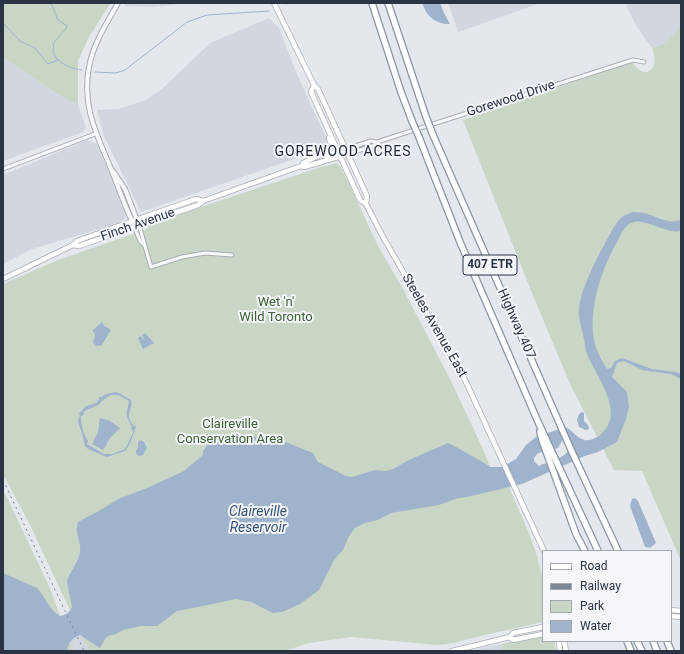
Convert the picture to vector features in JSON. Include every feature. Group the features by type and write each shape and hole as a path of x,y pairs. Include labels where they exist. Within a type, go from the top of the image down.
{"highway":[{"name":"Highway 407","path":"372,3 401,92 460,242 539,424 598,550"},
{"name":"Highway 407","path":"388,3 433,135 547,395 618,550"},
{"path":"539,424 542,440 576,534 584,550"},
{"path":"613,538 622,550"},
{"path":"638,642 642,651"},
{"path":"668,642 672,651"}],"main road":[{"name":"Steeles Avenue East","path":"274,3 314,85 318,89 347,151 367,196 366,204"},
{"name":"Steeles Avenue East","path":"314,85 311,92 360,200 366,204 382,236 466,382 544,550"},
{"path":"302,165 329,150 330,142 326,125"},
{"name":"Finch Avenue","path":"73,245 79,246 198,205 203,201 302,165 347,151"},
{"name":"Finch Avenue","path":"3,278 73,245 77,241 196,199 203,201"},
{"path":"452,651 510,636 513,633 542,627"},
{"path":"510,636 513,640 542,634"}],"street":[{"path":"118,3 94,49 89,66 87,97 95,134 132,221 137,226"},
{"name":"Gorewood Drive","path":"347,151 373,146 377,142 633,60 644,62"},
{"path":"3,169 95,134"},
{"name":"Gorewood Drive","path":"347,151 371,141 377,142"},
{"path":"109,164 125,189 137,219 140,241 144,245 151,267 182,257 204,253 232,255"}],"shaded area":[{"path":"126,3 190,3 153,7 125,6"},
{"path":"448,3 541,3 458,32"},
{"path":"625,3 681,3 681,27 665,43 652,48 637,27"},
{"path":"269,18 279,28 296,72 327,140 326,148 141,212 103,134 97,110 118,109 144,101 162,89 210,43"},
{"path":"3,57 57,94 78,105 86,127 83,132 3,161"},
{"path":"87,140 97,144 125,210 126,216 124,220 120,223 32,249 3,264 3,175"},
{"path":"80,635 82,636 89,651 73,651 69,644 73,638"},
{"path":"502,644 501,651 469,651 475,650"}],"green space":[{"path":"3,3 110,4 89,37 78,61 78,105 57,94 3,57"},
{"path":"681,27 681,561 642,471 614,470 570,384 463,120 632,62 639,70 648,72 653,67 655,61 652,48 665,43"},
{"name":"Claireville Conservation Area","path":"336,163 341,167 378,246 403,289 451,381 482,447 499,489 509,487 529,534 541,570 542,622 449,644 437,645 351,637 309,643 285,651 89,651 31,527 3,474 3,284 58,260 145,230 150,224 324,166"},
{"path":"3,489 49,586 73,651 3,651"},
{"path":"540,636 542,637 542,642 554,642 556,651 501,651 502,644"}],"water":[{"path":"422,3 440,3 450,24 440,23 432,19 426,12"},
{"name":"Claireville Reservoir","path":"632,212 644,213 666,221 681,220 681,231 669,230 639,222 631,223 624,230 602,274 596,297 593,332 596,347 599,356 607,369 611,368 615,361 622,358 652,369 676,372 681,374 681,379 671,374 642,370 624,361 617,363 612,377 627,392 629,407 617,442 598,452 585,456 522,484 458,498 439,505 391,513 378,520 365,523 355,528 349,536 343,550 333,562 319,590 300,604 282,612 273,613 251,602 236,599 177,611 157,626 141,626 123,630 108,636 100,648 80,635 71,641 67,651 3,651 3,573 37,588 56,613 60,616 66,614 72,607 67,582 80,554 80,543 77,532 78,522 118,499 184,471 203,455 203,451 208,444 221,439 240,436 273,437 313,453 318,462 346,476 352,477 375,470 385,471 393,469 409,460 448,443 491,467 502,467 516,459 526,445 536,437 565,427 570,429 577,437 584,440 590,440 599,436 607,427 611,417 610,406 607,395 586,352 579,313 580,302 595,262 614,227 623,216","holes":["567,438 569,445 568,451 561,457 539,466 534,461 534,458 538,453 558,448 562,441"]},
{"path":"102,322 104,326 110,329 110,331 102,345 96,346 93,342 95,336 93,330"},
{"path":"145,333 154,343 143,349 138,338 141,336 145,341 142,335"},
{"path":"115,392 131,400 132,403 129,416 130,420 136,427 125,451 107,457 88,449 85,446 78,422 80,415 79,413 85,407 96,403 99,400 99,397","holes":["118,395 129,401 127,416 132,426 131,429 133,430 133,433 125,449 112,454 104,454 87,444 88,441 81,422 81,416 84,415 83,413 85,411 98,405 108,396"]},
{"path":"582,412 584,413 584,421 588,425 589,429 586,430 579,427 577,420 579,414"},
{"path":"100,418 110,421 120,428 110,438 103,450 92,444 98,432"},
{"path":"140,440 144,442 147,448 143,455 139,456 136,454 136,451"},
{"path":"635,498 638,501 656,543 650,548 645,547 630,506 632,499"}],"waterway":[{"path":"51,3 58,20 67,26 54,42 53,52 57,59 65,65 82,70"},
{"path":"95,72 116,73 125,70 187,22 207,15 269,11"},
{"path":"3,23 20,41 35,48 48,64 58,60"}],"railway":[{"path":"3,480 84,651"}],"district":[{"name":"GOREWOOD ACRES","path":"343,152"}],"park label":[{"name":"Wet 'n' Wild Toronto","path":"276,310"}]}
